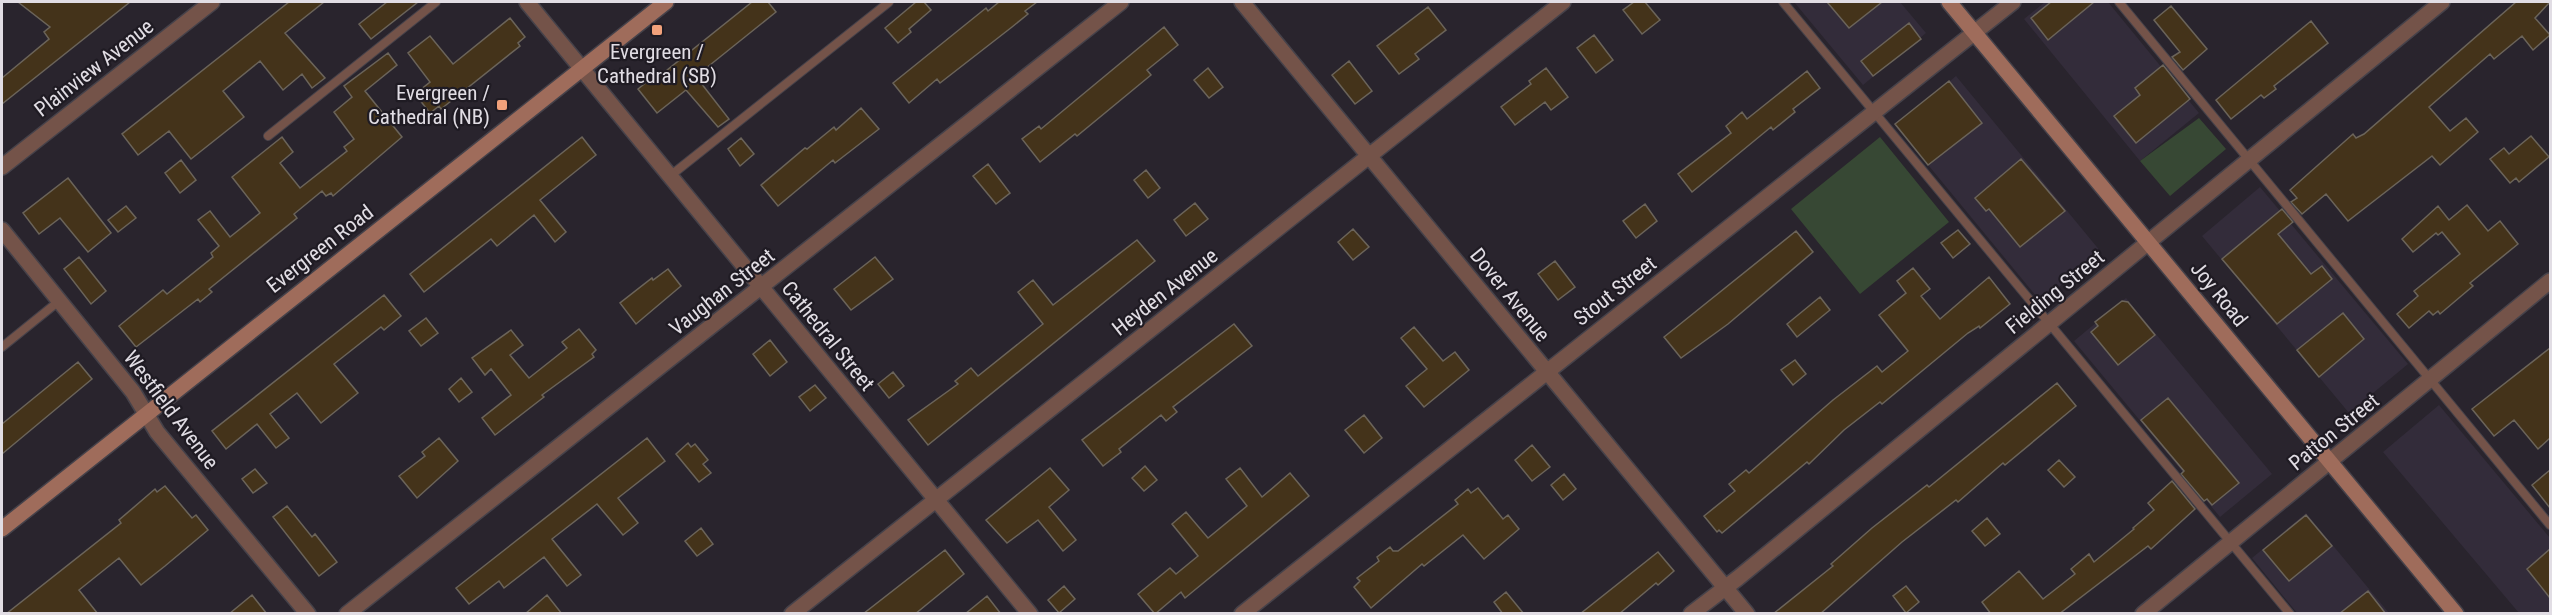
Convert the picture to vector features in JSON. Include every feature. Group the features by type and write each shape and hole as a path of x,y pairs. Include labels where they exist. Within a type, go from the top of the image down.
{"street":[{"name":"Plainview Avenue","path":"2,167 212,2"},
{"name":"Cathedral Street","path":"527,2 1030,614"},
{"name":"Evergreen Road","path":"2,529 666,2"},
{"name":"Vaughan Street","path":"347,614 1121,2"},
{"name":"Dover Avenue","path":"1242,2 1747,614"},
{"name":"Heyden Avenue","path":"792,614 1563,2"},
{"name":"Joy Road","path":"1949,2 2456,614"},
{"name":"Stout Street","path":"1242,614 2013,2"},
{"name":"Fielding Street","path":"1691,614 2442,2"},
{"name":"Westfield Avenue","path":"2,230 133,392 157,432 308,614"},
{"name":"Patton Street","path":"2143,614 2550,281"}],"lane":[{"path":"268,136 436,2"},
{"path":"669,176 890,2"},
{"path":"1783,2 2290,614"},
{"path":"2119,2 2550,525"},
{"path":"2,347 59,301"}],"shaded area":[{"path":"1794,2 1900,2 1926,33 1863,85"},
{"path":"2045,2 2108,2 2199,113 2140,161 2024,19"},
{"path":"1956,76 2101,252 2041,302 1896,126"},
{"path":"2260,187 2408,364 2349,413 2202,236"},
{"path":"2126,298 2272,474 2220,517 2074,341"},
{"path":"2439,405 2550,538 2550,612 2519,613 2383,452"},
{"path":"2306,513 2389,613 2297,613 2252,558"}],"green space":[{"path":"2199,118 2226,149 2170,196 2140,161"},
{"path":"1880,137 1949,222 1860,294 1791,209"}],"building":[{"path":"18,2 130,2 2,104 2,78 49,39 44,32 50,27"},
{"path":"289,2 324,2 285,33 325,78 312,88 302,74 283,90 260,61 223,91 244,117 191,159 169,131 138,155 122,134"},
{"path":"387,2 418,2 371,39 359,24"},
{"path":"752,2 768,2 776,12 700,73 705,79 701,83 729,119 718,127 686,90 657,113 638,89 654,76 657,78"},
{"path":"916,2 924,2 931,10 909,29 911,32 898,43 885,28"},
{"path":"999,2 1037,2 1025,11 1028,14 1012,27 940,83 937,79 909,103 893,83 986,8 988,11"},
{"path":"1634,2 1645,2 1660,20 1642,34 1623,10"},
{"path":"1827,2 1882,2 1849,28"},
{"path":"2051,2 2094,2 2048,40 2031,18"},
{"path":"2516,2 2550,2 2535,18 2550,35 2533,50 2522,36 2494,59 2490,54 2429,107 2450,131 2466,118 2478,132 2440,165 2432,156 2348,221 2326,194 2302,214 2291,202 2297,198 2290,190 2353,134 2356,138 2364,134"},
{"path":"2171,6 2207,49 2183,70 2172,57 2180,52 2154,20"},
{"path":"1428,7 1446,30 1415,54 1419,59 1399,74 1377,46"},
{"path":"510,18 525,37 518,43 520,46 441,109 439,106 430,113 415,94 430,82 408,53 430,36 453,64"},
{"path":"2311,21 2328,43 2274,86 2276,89 2264,98 2261,95 2231,119 2216,100"},
{"path":"1909,23 1921,39 1873,76 1861,61"},
{"path":"1164,27 1178,45 1147,70 1151,75 1077,136 1075,134 1040,162 1022,139 1039,126 1041,129"},
{"path":"1594,35 1613,60 1596,73 1577,48"},
{"path":"388,53 397,65 365,91 402,137 333,196 331,193 326,196 322,191 294,214 297,218 209,289 212,292 200,302 198,299 136,347 119,326 163,290 167,294 213,257 211,253 219,246 198,220 210,211 230,237 260,213 232,177 282,137 293,152 280,163 300,188 347,151 344,147 354,139 334,112 352,97 344,86"},
{"path":"1349,61 1372,91 1355,104 1332,75"},
{"path":"2163,65 2190,99 2136,143 2114,116 2140,95 2135,88"},
{"path":"1208,68 1223,87 1209,98 1194,80"},
{"path":"1546,68 1568,97 1551,110 1545,102 1515,125 1501,107 1531,84 1529,81"},
{"path":"1807,71 1820,88 1793,109 1795,112 1773,130 1771,127 1692,192 1678,174 1731,133 1726,126 1742,112 1747,119"},
{"path":"1949,81 1982,123 1928,165 1895,124"},
{"path":"861,108 879,129 835,163 833,160 778,206 761,185 805,148 807,149 834,127 836,130"},
{"path":"2531,136 2549,157 2519,182 2516,178 2510,183 2490,159 2504,148 2509,154"},
{"path":"582,137 596,155 540,200 566,232 555,242 534,215 497,246 491,239 424,292 410,274"},
{"path":"741,138 754,154 740,166 728,149"},
{"path":"2021,159 2065,211 2020,247 1989,209 1986,211 1975,198"},
{"path":"181,160 196,180 180,193 165,173"},
{"path":"988,164 1010,193 996,204 973,176"},
{"path":"1146,170 1160,188 1148,198 1134,180"},
{"path":"68,178 111,233 88,252 60,218 39,234 23,213"},
{"path":"1195,203 1208,219 1186,236 1174,220"},
{"path":"1645,204 1657,221 1636,238 1623,221"},
{"path":"2467,205 2488,231 2500,221 2518,244 2470,283 2473,286 2440,314 2438,311 2433,315 2429,311 2409,328 2397,314 2418,296 2414,291 2460,254 2442,232 2438,235 2436,233 2413,252 2402,239 2438,206 2449,220"},
{"path":"126,206 136,218 118,232 108,220"},
{"path":"2282,209 2293,222 2278,234 2311,274 2322,266 2332,279 2277,324 2222,259"},
{"path":"1353,229 1369,247 1353,260 1338,242"},
{"path":"1958,230 1970,244 1953,258 1941,243"},
{"path":"1796,231 1813,252 1728,324 1681,358 1664,337"},
{"path":"1137,240 1155,261 928,445 908,420 958,384 955,381 971,368 978,376 1043,324 1018,292 1033,280 1053,305"},
{"path":"79,257 106,291 91,304 64,269"},
{"path":"875,257 893,279 851,310 834,289"},
{"path":"1555,261 1575,287 1558,300 1538,274"},
{"path":"1913,268 1930,289 1921,296 1940,319 1989,277 2010,304 1980,328 1979,326 1968,333 1882,404 1880,402 1844,430 1809,464 1807,462 1722,533 1719,530 1717,532 1704,516 1735,491 1729,484 1746,470 1749,473 1833,400 1877,366 1882,372 1908,351 1879,315 1906,293 1897,281"},
{"path":"668,269 681,286 636,324 620,303 652,278 653,280"},
{"path":"384,295 401,316 384,330 381,327 334,364 358,393 321,423 297,393 270,414 289,438 276,448 257,424 226,449 212,431"},
{"path":"1820,297 1830,310 1797,337 1787,324"},
{"path":"2122,301 2128,302 2155,335 2118,365 2091,332 2098,326 2095,322"},
{"path":"2343,313 2364,339 2319,377 2297,350"},
{"path":"426,318 438,333 421,346 409,331"},
{"path":"1234,324 1252,346 1173,407 1177,412 1166,421 1161,415 1119,449 1121,452 1103,466 1082,440"},
{"path":"1414,327 1443,361 1455,352 1469,370 1424,407 1406,386 1427,369 1401,338"},
{"path":"579,329 596,350 592,354 594,357 542,395 544,397 495,435 482,418 511,395 491,369 485,375 472,358 511,330 523,345 510,355 529,378 567,348 562,342"},
{"path":"770,340 787,362 770,376 753,354"},
{"path":"2550,348 2550,438 2538,449 2514,420 2494,436 2472,409"},
{"path":"1795,360 1806,374 1793,385 1781,370"},
{"path":"78,362 92,379 2,454 2,424"},
{"path":"893,372 904,386 889,398 878,384"},
{"path":"461,378 472,392 459,402 449,389"},
{"path":"2057,383 2076,406 2005,465 2003,463 1958,502 1956,500 1902,542 1820,614 1773,614 1833,566 1831,564 1872,528 1927,485 1929,487"},
{"path":"815,385 826,398 810,411 799,397"},
{"path":"2168,398 2239,483 2212,505 2207,499 2204,501 2181,474 2184,471 2141,420"},
{"path":"1364,415 1382,438 1364,453 1345,430"},
{"path":"439,438 458,461 417,498 399,476 425,456 422,452"},
{"path":"647,438 665,461 618,498 638,523 623,535 597,504 552,539 581,575 567,586 544,557 504,588 499,581 469,604 456,588"},
{"path":"688,443 691,447 695,444 708,460 703,464 711,473 699,482 676,454"},
{"path":"1532,445 1550,467 1532,481 1515,460"},
{"path":"2059,460 2075,477 2064,487 2048,470"},
{"path":"1145,466 1157,480 1144,491 1132,478"},
{"path":"1050,468 1069,490 1049,507 1076,540 1063,551 1038,520 1007,543 986,520"},
{"path":"1240,468 1262,497 1290,473 1309,496 1185,598 1181,592 1155,614 1138,594 1170,568 1176,574 1198,556 1172,524 1186,512 1208,538 1247,506 1226,479"},
{"path":"255,469 267,483 253,493 242,479"},
{"path":"2550,470 2550,508 2532,485"},
{"path":"1564,474 1576,489 1563,500 1551,485"},
{"path":"2172,481 2195,509 2151,549 2148,546 2059,614 1991,614 1982,602 2019,571 2043,599 2075,574 2071,569 2089,554 2094,562 2134,529 2154,510 2148,503"},
{"path":"165,486 192,518 196,515 208,530 165,566 141,585 119,558 79,590 98,614 6,614 121,523 119,520 155,489 157,492"},
{"path":"1478,488 1503,519 1508,515 1519,529 1484,559 1463,535 1424,566 1422,564 1371,608 1354,587 1360,581 1357,578 1379,561 1377,557 1390,547 1393,551 1398,551 1458,504 1455,500 1468,489 1471,493"},
{"path":"287,506 312,537 315,534 337,562 319,576 273,517"},
{"path":"2306,515 2332,546 2289,581 2263,550"},
{"path":"1987,518 2000,534 1985,546 1972,531"},
{"path":"701,528 713,544 697,556 685,541"},
{"path":"2550,549 2550,598 2527,569"},
{"path":"945,550 964,574 915,614 863,614"},
{"path":"1658,552 1674,571 1658,585 1656,583 1619,614 1580,614"},
{"path":"1064,586 1075,599 1059,613 1048,600"},
{"path":"1906,586 1919,602 1906,613 1893,596"},
{"path":"2368,591 2386,614 2339,614"},
{"path":"1506,592 1524,614 1503,614 1494,602"},
{"path":"252,595 267,614 229,614"},
{"path":"547,595 562,614 525,614"},
{"path":"987,596 1001,614 965,614"}],"place":[{"name":"Evergreen / Cathedral (SB)","path":"657,30"},
{"name":"Evergreen / Cathedral (NB)","path":"502,105"}]}
